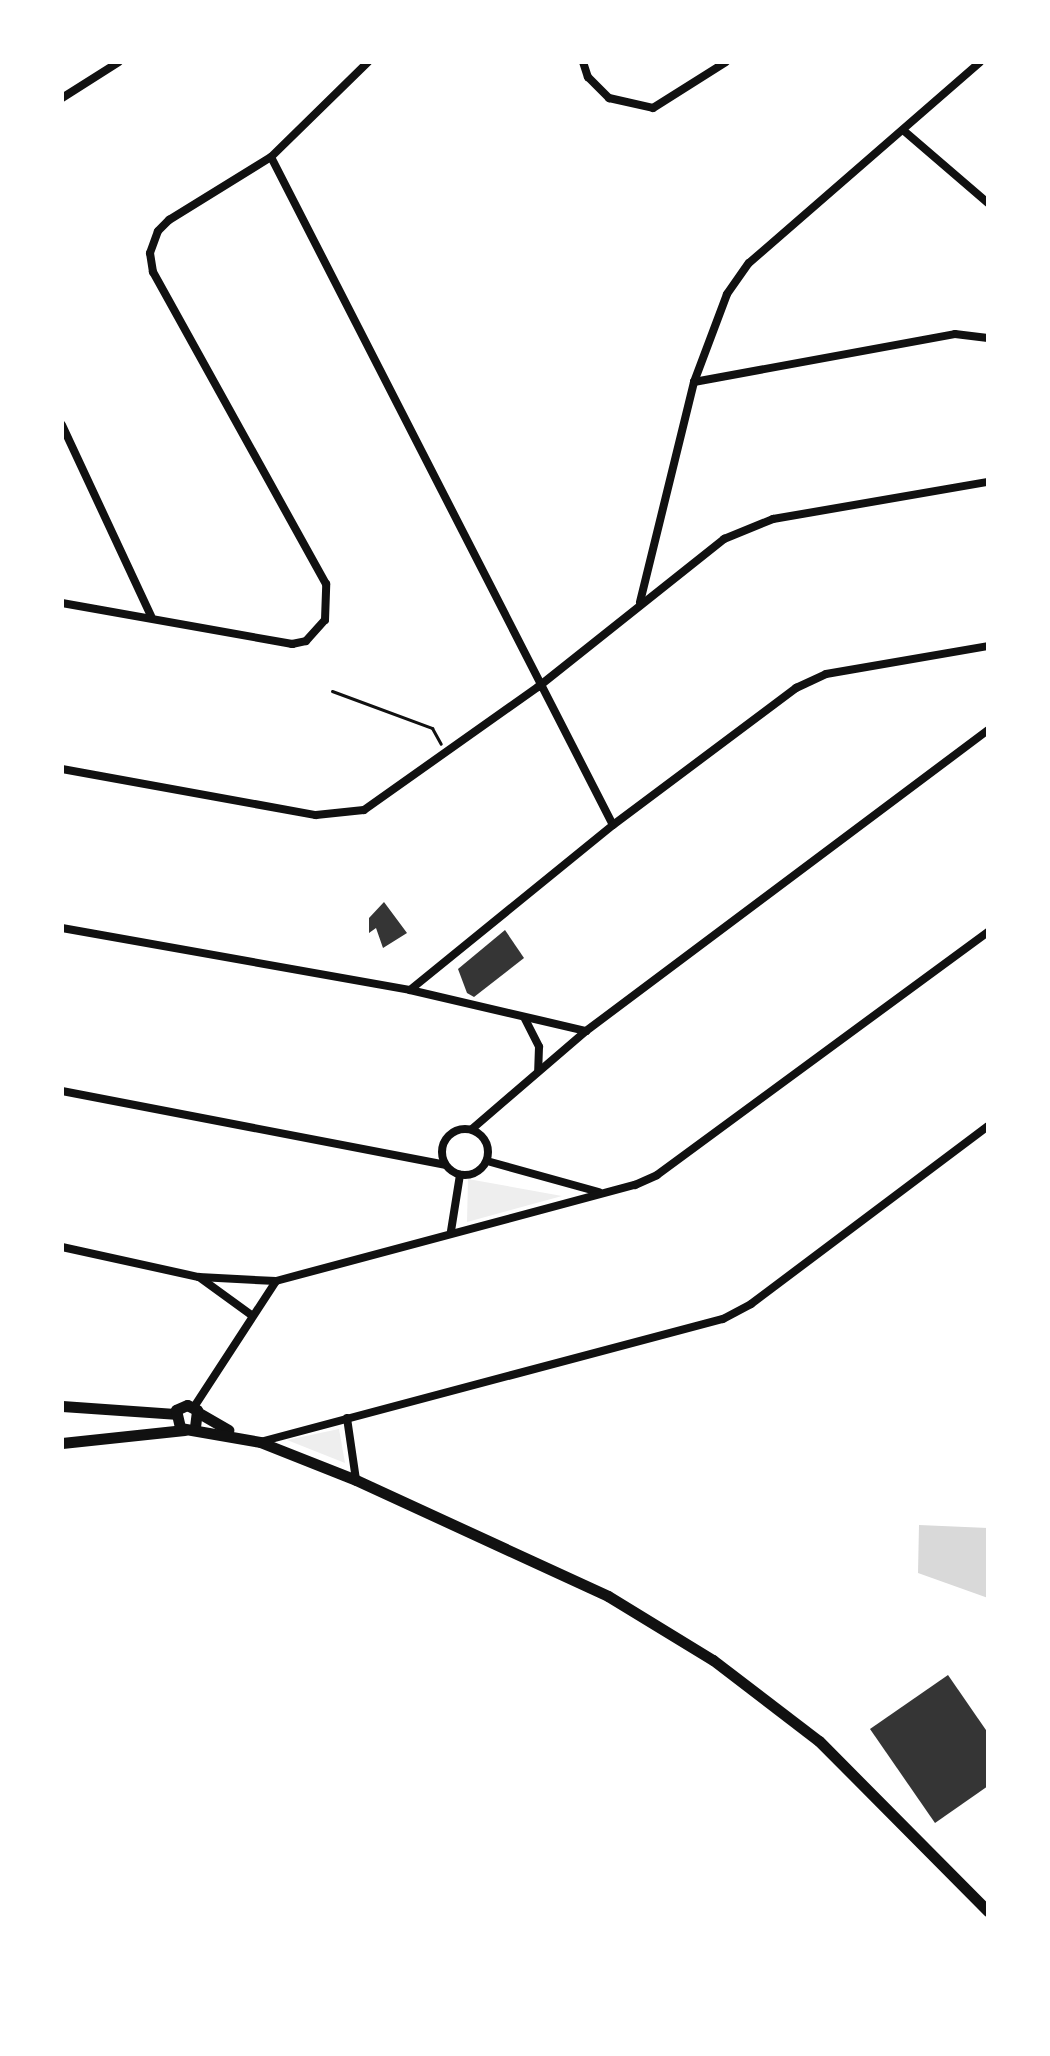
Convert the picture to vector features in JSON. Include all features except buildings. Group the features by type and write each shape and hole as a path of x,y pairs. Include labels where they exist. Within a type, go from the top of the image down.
{"street":[{"path":"62,98 119,62"},
{"path":"62,603 151,616 292,644 306,641 325,620 326,584 153,272 150,253 158,231 169,220 271,157 368,62"},
{"path":"583,62 588,77 609,98 653,108 726,62"},
{"path":"640,603 694,382 727,294 749,263 980,62"},
{"path":"903,130 988,203"},
{"path":"271,157 538,687 613,825"},
{"path":"694,382 955,334 988,338"},
{"path":"62,425 151,616"},
{"path":"62,769 316,815 341,815 386,798 538,687 640,603 749,526 988,482"},
{"path":"410,990 613,825 810,681 988,646"},
{"path":"445,1165 442,1149 449,1134 472,1129 586,1031 988,730"},
{"path":"62,928 410,990 586,1031"},
{"path":"62,1247 199,1277 276,1281 657,1175 988,932"},
{"path":"525,1019 539,1047 538,1070"},
{"path":"62,1091 445,1165 460,1175 478,1172 487,1161 485,1139 472,1129"},
{"path":"260,1442 723,1319 751,1304 988,1126"},
{"path":"487,1161 600,1192"},
{"path":"451,1231 460,1175"},
{"path":"199,1277 250,1314"},
{"path":"190,1428 196,1410 250,1314 276,1281"},
{"path":"62,1406 175,1414 190,1428"},
{"path":"175,1414 183,1406 196,1410 239,1436"},
{"path":"347,1418 356,1480"},
{"path":"62,1443 190,1428 239,1436 356,1480 608,1596 713,1660 819,1741 988,1911"}],"path":[{"path":"332,691 432,728 446,754"}],"shaded area":[{"path":"468,1179 562,1196 467,1222"},
{"path":"339,1429 345,1463 287,1440"},
{"path":"919,1525 988,1528 988,1598 918,1573"}]}
